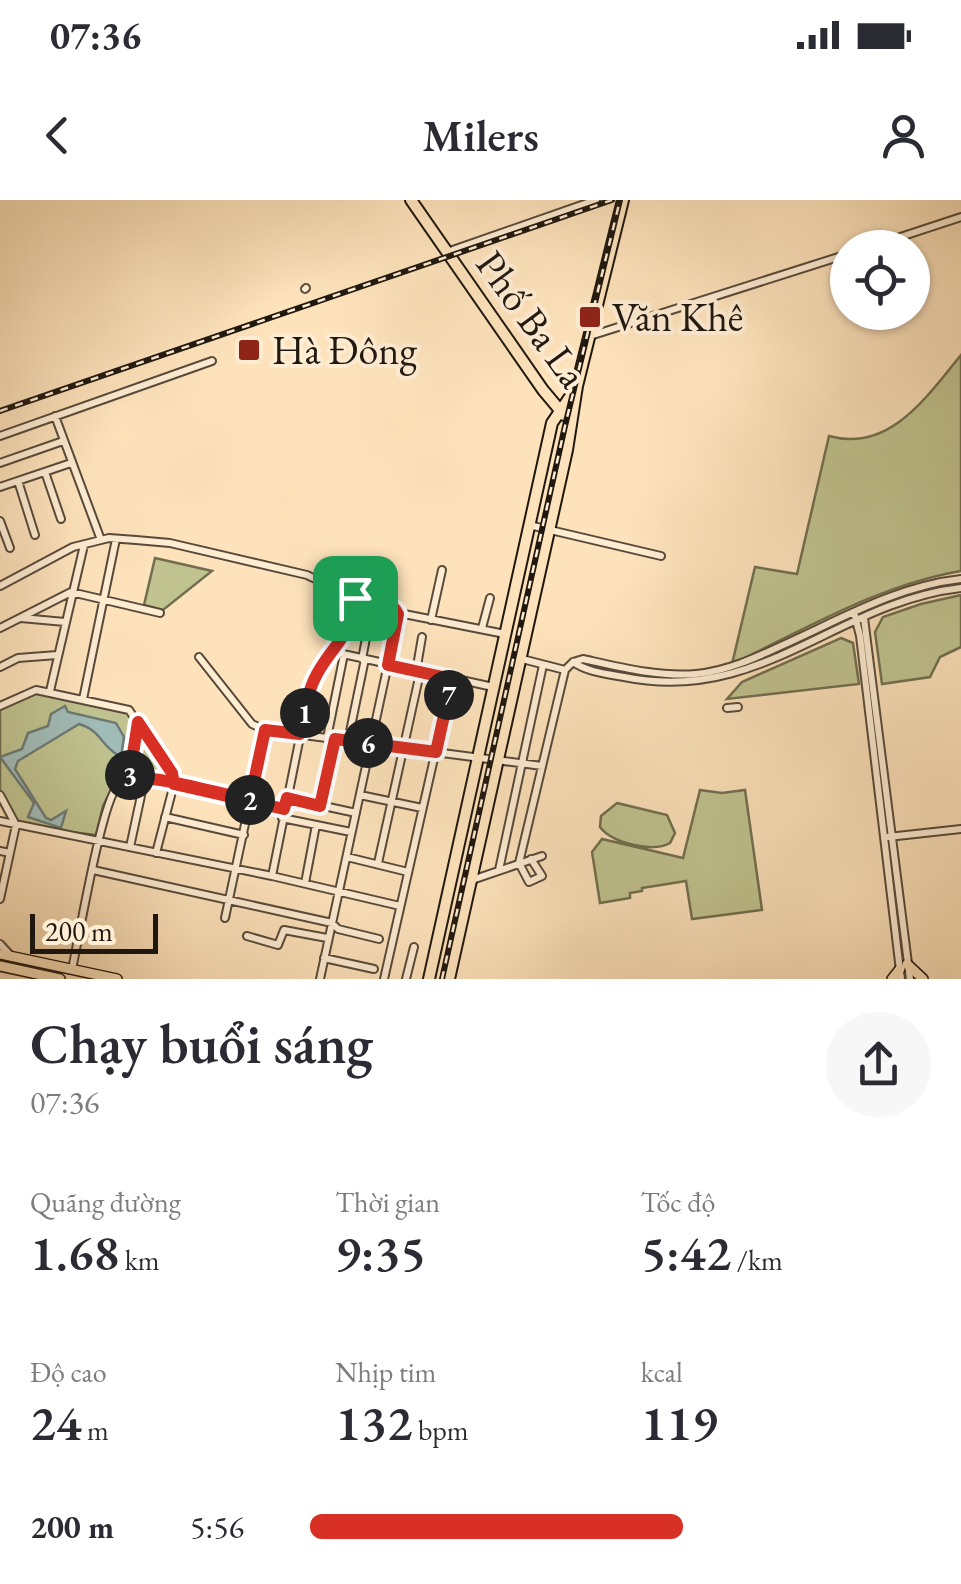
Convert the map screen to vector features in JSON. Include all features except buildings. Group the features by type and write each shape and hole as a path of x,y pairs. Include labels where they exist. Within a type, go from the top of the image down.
{"highway":[{"name":"Phố Ba La","path":"410,200 542,390 571,424"},
{"path":"449,979 549,529 582,352 590,336 605,253 623,200"},
{"path":"542,390 564,398 578,386"},
{"path":"552,423 578,386"},
{"path":"429,979 552,423 550,405 542,390"}],"main road":[{"path":"0,954 116,979"},
{"path":"2,968 60,979"},
{"path":"892,979 903,970 923,979"}],"street":[{"path":"446,252 596,200"},
{"path":"922,230 961,217"},
{"path":"590,336 830,260"},
{"path":"0,436 212,361"},
{"path":"56,416 101,540"},
{"path":"0,463 64,441"},
{"path":"0,488 71,463"},
{"path":"45,472 60,520"},
{"path":"18,481 35,535"},
{"path":"0,521 10,548"},
{"path":"530,525 661,556"},
{"path":"83,699 116,539"},
{"path":"0,586 84,544 116,539 170,543 308,574 355,598 395,609 398,614 373,744 320,979"},
{"path":"50,691 84,544"},
{"path":"432,620 442,570"},
{"path":"573,662 594,671 666,684 716,679 750,670 903,590 961,578"},
{"path":"531,859 542,876 529,882 520,863 565,670 573,662 583,659 696,674 747,662 906,599 961,588"},
{"path":"0,628 71,592 160,613"},
{"path":"272,876 308,697 318,673 352,623 355,598"},
{"path":"482,628 490,598"},
{"path":"348,740 374,602"},
{"path":"398,614 505,634"},
{"path":"859,615 903,970 910,979"},
{"path":"20,618 65,622"},
{"path":"378,863 404,748 422,637"},
{"path":"334,652 494,687"},
{"path":"320,806 344,654"},
{"path":"0,667 18,658 58,655"},
{"path":"199,657 252,724 265,730 542,766"},
{"path":"520,659 565,670"},
{"path":"499,870 543,665"},
{"path":"384,979 452,679"},
{"path":"0,706 36,690 129,710 172,773 174,784 156,853"},
{"path":"727,708 738,707"},
{"path":"129,779 138,722"},
{"path":"225,918 265,730"},
{"path":"130,847 146,777"},
{"path":"72,970 114,792 129,779 146,777 250,800 316,826 351,832"},
{"path":"360,795 422,808"},
{"path":"0,796 16,825 0,899"},
{"path":"287,798 356,814"},
{"path":"165,816 244,835"},
{"path":"0,821 400,906"},
{"path":"305,883 316,826"},
{"path":"888,837 961,829"},
{"path":"0,851 10,853"},
{"path":"471,881 542,856"},
{"path":"346,857 408,872"},
{"path":"93,870 332,923 338,929 379,939"},
{"path":"247,936 278,945 284,930 327,938"},
{"path":"0,944 12,956"},
{"path":"406,979 414,947"},
{"path":"324,958 374,969"}],"green space":[{"path":"961,355 961,571 872,597 732,664 755,567 797,574 829,436 851,439 889,429 920,403"},
{"path":"155,558 212,571 163,610 144,605"},
{"path":"961,595 961,647 940,657 930,677 882,684 875,632 883,617"},
{"path":"841,638 853,643 859,684 727,699 742,682"},
{"path":"34,692 128,712 167,775 166,780 145,775 116,781 103,806 96,835 34,828 17,822 0,790 0,710"},
{"path":"700,790 745,790 762,910 692,919 686,881 642,888 630,893 630,898 600,903 592,852 602,839 683,858"},
{"path":"617,803 667,815 675,833 670,843 644,847 606,833 600,827 601,816"}],"water":[{"path":"65,706 68,712 116,723 124,737 118,755 92,730 79,724 18,761 15,769 46,818 51,820 66,811 61,828 28,817 34,803 0,757 22,749 28,733 48,726 51,714"}],"railway":[{"path":"0,411 612,200"},
{"path":"442,979 565,426 620,200"}],"place":[{"name":"Văn Khê","path":"590,317"},
{"name":"Hà Đông","path":"249,350"}],"route":[{"path":"355,598 352,623 318,673 300,734 265,730 250,800 174,784 146,777 129,779 138,722 172,773 174,784 284,809 287,798 320,806 335,739 436,752 452,679 388,665 398,614 395,609 355,598"}]}
